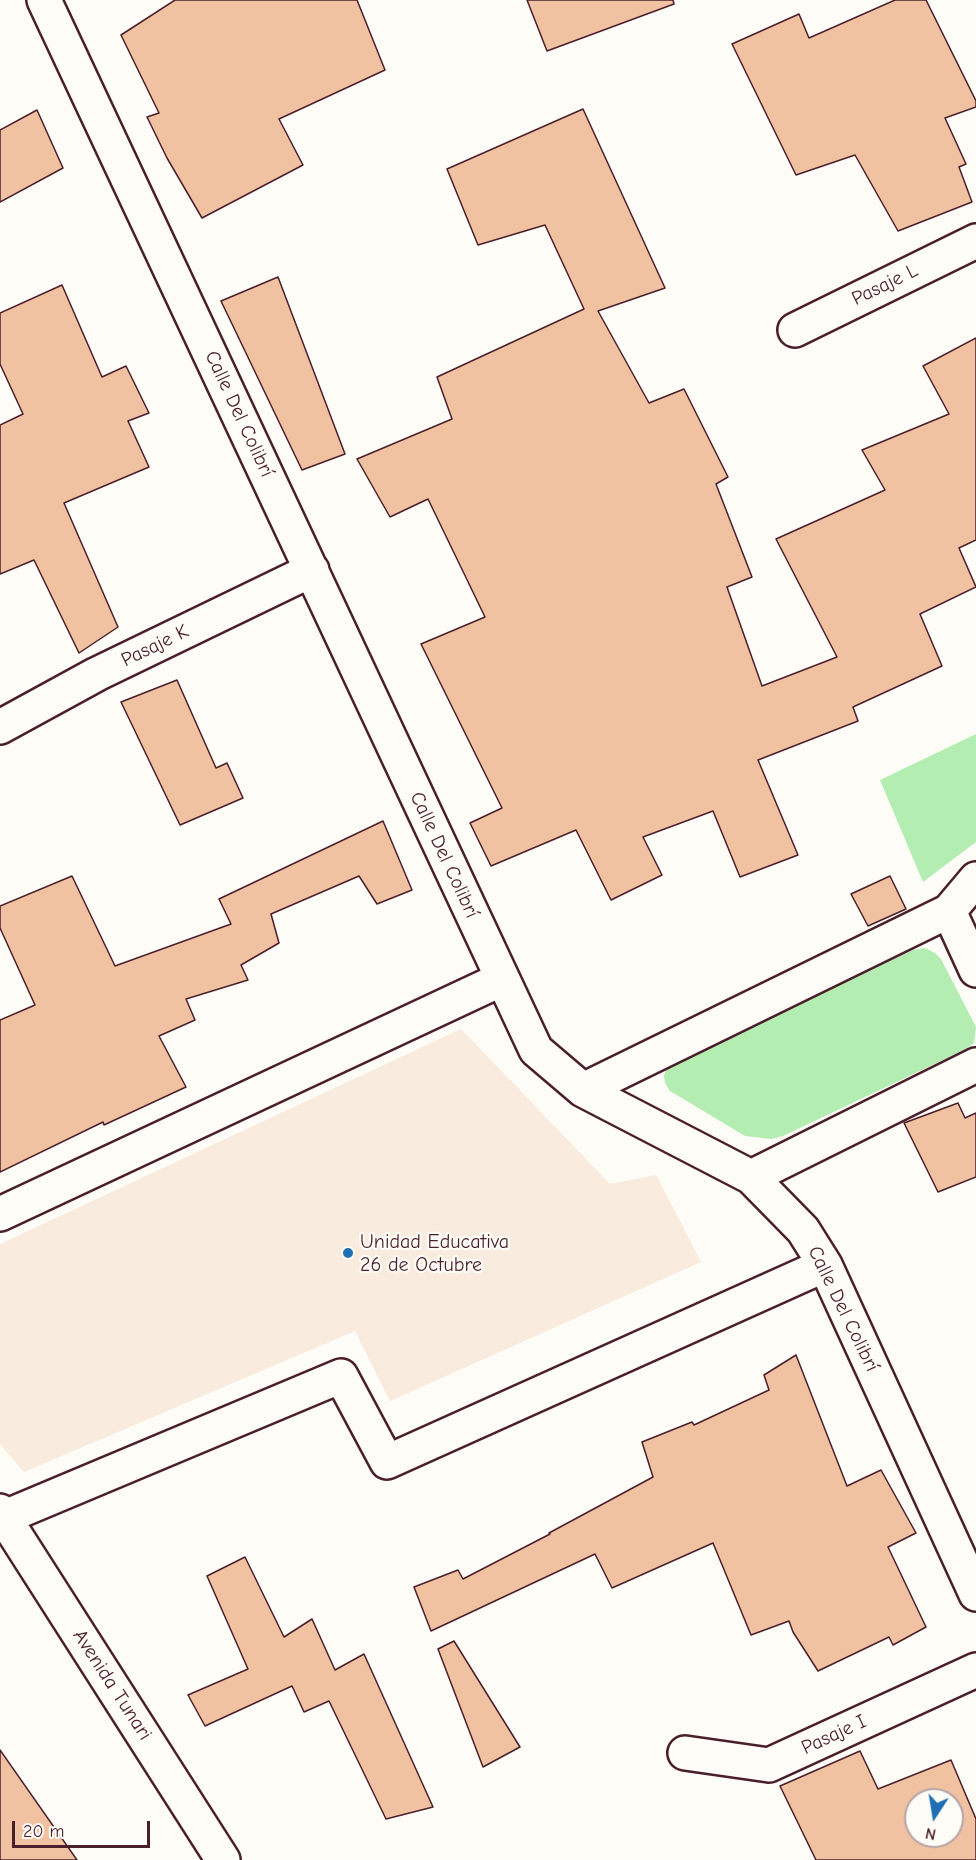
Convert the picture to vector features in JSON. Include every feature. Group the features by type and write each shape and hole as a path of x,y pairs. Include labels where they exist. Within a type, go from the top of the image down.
{"street":[{"name":"Calle Del Colibrí","path":"44,0 536,1050 583,1090 751,1177 803,1230 825,1265 976,1594"},
{"name":"Pasaje L","path":"795,330 976,241"},
{"name":"Pasaje K","path":"0,727 97,674 312,570"},
{"path":"583,1090 949,911 976,879"},
{"path":"949,911 976,970"},
{"path":"0,1214 502,979"},
{"path":"751,1177 976,1065"},
{"path":"3,1514 341,1376 387,1462 825,1265"},
{"name":"Avenida Tunari","path":"3,1514 223,1860"},
{"name":"Pasaje I","path":"685,1753 769,1765 976,1670"}],"shaded area":[{"name":"Unidad Educativa 26 de Octubre","path":"461,1029 610,1184 656,1175 701,1262 390,1401 355,1331 24,1472 0,1444 0,1244"}],"green space":[{"path":"976,734 976,842 923,882 880,780"},
{"path":"925,948 941,959 976,1027 974,1043 966,1049 783,1136 771,1139 745,1136 670,1091 665,1083 664,1076 667,1066 676,1060 913,950"}],"building":[{"path":"175,0 357,0 385,70 279,119 303,165 202,218 167,158 147,117 159,113 121,35"},
{"path":"527,0 673,0 674,4 547,51"},
{"path":"895,0 926,0 976,101 976,107 945,118 966,164 959,167 972,202 898,231 855,155 796,175 732,44 799,14 809,38"},
{"path":"583,109 665,288 598,311 649,403 684,389 728,477 716,484 752,577 727,587 762,686 837,657 776,539 885,490 862,450 949,414 923,366 976,338 976,540 959,548 976,587 920,614 942,666 853,707 858,721 758,760 798,855 740,877 713,811 643,837 662,875 611,900 576,830 491,866 470,823 502,808 421,644 485,617 428,499 390,517 357,459 452,419 437,377 584,309 545,225 478,245 447,169"},
{"path":"37,110 63,168 0,202 0,130"},
{"path":"278,277 345,454 302,470 221,301"},
{"path":"62,285 102,377 126,366 149,413 128,421 149,467 64,503 118,627 79,653 34,560 0,574 0,425 23,414 0,364 0,313"},
{"path":"177,680 216,768 227,763 243,798 180,825 121,702"},
{"path":"383,821 412,890 377,904 359,876 271,914 279,943 241,965 248,980 186,999 195,1020 159,1036 186,1087 104,1125 103,1122 0,1172 0,1020 35,1005 0,928 0,906 72,876 115,966 231,924 219,899"},
{"path":"890,876 906,909 868,926 851,894"},
{"path":"958,1103 965,1118 976,1113 976,1177 938,1192 904,1123"},
{"path":"796,1355 847,1486 881,1470 916,1533 888,1547 926,1627 893,1645 889,1637 818,1671 793,1632 789,1621 751,1635 713,1543 612,1588 595,1554 431,1631 414,1587 458,1570 463,1579 653,1477 642,1442 692,1422 694,1425 769,1390 764,1375"},
{"path":"245,1557 284,1637 312,1619 335,1670 364,1654 433,1807 386,1819 329,1701 304,1712 292,1686 205,1726 188,1695 248,1669 207,1576"},
{"path":"454,1641 520,1747 483,1767 438,1649"},
{"path":"0,1750 77,1860 0,1860"},
{"path":"860,1751 878,1789 951,1760 963,1788 904,1788 904,1848 964,1848 964,1791 976,1819 976,1860 816,1860 780,1786"}],"place":[{"name":"Unidad Educativa 26 de Octubre","path":"348,1253"}]}
